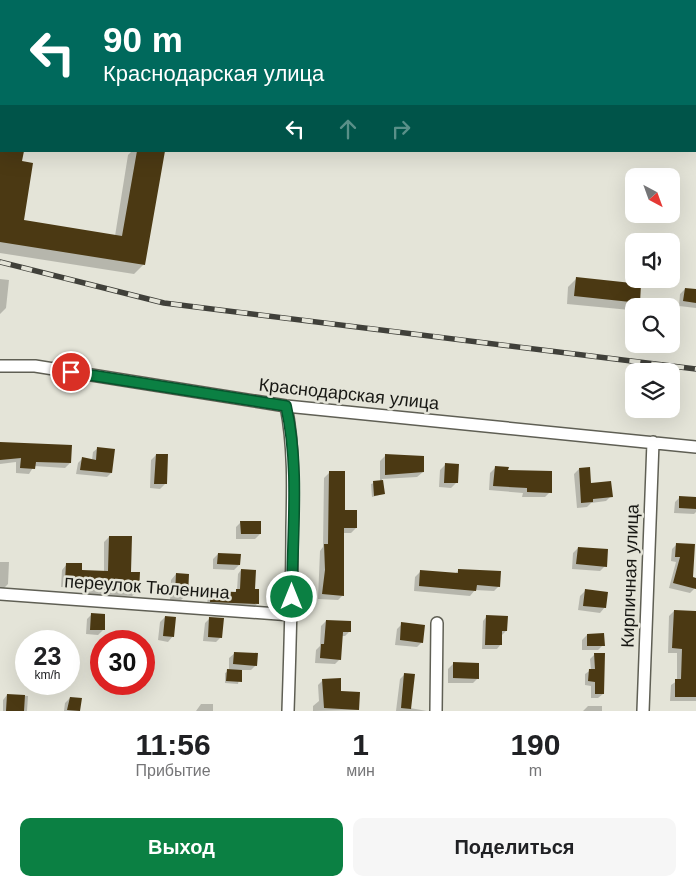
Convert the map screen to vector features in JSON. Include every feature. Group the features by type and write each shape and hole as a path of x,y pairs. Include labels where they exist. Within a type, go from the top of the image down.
{"street":[{"name":"Краснодарская улица","path":"0,366 35,366 286,406 696,447"},
{"path":"286,406 290,427 293,471 292,615 288,711"},
{"name":"Кирпичная улица","path":"643,711 653,442"},
{"name":"переулок Тюленина","path":"0,594 292,615"},
{"path":"436,711 437,622"}],"building":[{"path":"0,152 24,152 22,161 33,163 24,220 122,236 137,152 165,152 145,265 0,242"},
{"path":"576,277 625,282 625,288 641,288 640,298 625,298 625,301 574,296"},
{"path":"685,288 696,289 696,303 683,301"},
{"path":"0,442 72,445 71,463 36,462 35,469 20,468 21,458 0,460"},
{"path":"97,447 115,449 112,473 80,470 82,457 96,460"},
{"path":"156,454 168,454 167,484 154,484"},
{"path":"385,454 424,456 424,472 385,475"},
{"path":"445,463 459,464 458,483 444,483"},
{"path":"495,466 509,467 508,470 552,471 552,493 527,492 527,488 493,486"},
{"path":"590,467 591,483 611,481 613,497 593,499 593,502 581,503 579,468"},
{"path":"329,471 345,471 345,510 357,510 357,528 344,528 344,596 322,594 325,570 324,544 328,544"},
{"path":"383,480 385,494 374,496 373,481"},
{"path":"679,496 696,497 696,509 679,508"},
{"path":"240,521 261,521 261,534 241,534"},
{"path":"109,536 132,536 131,572 140,572 139,592 92,590 92,583 65,582 66,563 82,563 82,570 108,571"},
{"path":"676,543 695,544 693,577 696,578 696,589 673,583 680,557 675,557"},
{"path":"578,547 608,549 607,567 576,564"},
{"path":"218,553 241,554 240,565 217,564"},
{"path":"241,569 256,570 255,589 259,589 259,604 210,602 211,591 236,592 236,589 240,589"},
{"path":"458,569 501,571 500,587 477,585 476,591 419,586 420,570 458,573"},
{"path":"176,573 189,574 188,596 175,595"},
{"path":"585,589 608,592 606,608 583,606"},
{"path":"674,610 696,611 696,697 675,697 675,679 681,679 682,649 672,648"},
{"path":"91,613 105,614 105,630 90,630"},
{"path":"486,615 508,616 507,631 502,631 502,645 485,645"},
{"path":"165,616 176,617 174,637 163,636"},
{"path":"209,617 224,618 222,638 208,637"},
{"path":"326,620 351,621 351,632 343,632 341,660 320,658 321,644 324,644"},
{"path":"401,622 425,625 423,643 400,640"},
{"path":"604,633 605,646 587,646 587,634"},
{"path":"234,652 258,653 257,666 233,664"},
{"path":"594,653 605,653 604,694 595,694 595,682 588,681 589,669 595,669"},
{"path":"453,662 479,663 479,679 453,678"},
{"path":"227,669 242,670 242,682 226,681"},
{"path":"404,673 415,674 411,709 401,708"},
{"path":"341,678 341,691 360,692 359,710 324,708 322,679"},
{"path":"7,694 25,695 24,711 6,711"},
{"path":"70,697 82,698 80,711 67,710"}],"railway":[{"path":"0,262 164,303 696,369"}],"route":[{"path":"71,372 286,406 290,427 293,471 292,597"}]}
